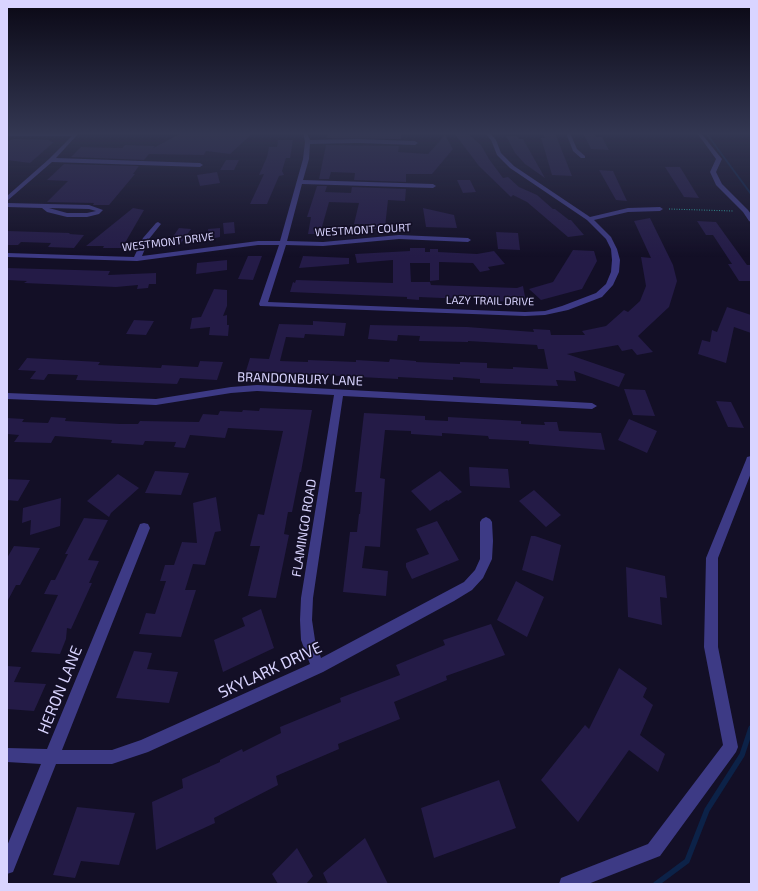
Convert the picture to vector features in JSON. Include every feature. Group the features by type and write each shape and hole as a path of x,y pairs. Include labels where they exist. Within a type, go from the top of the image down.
{"street":[{"path":"7,199 35,175"},
{"path":"284,243 301,175"},
{"name":"LAZY TRAIL DRIVE","path":"284,243 263,304 486,314 545,313 582,302 599,295 609,285 615,272 616,260 614,249 609,238 600,227 523,175"},
{"path":"714,175 719,185 746,211 751,220"},
{"path":"299,182 433,186"},
{"path":"7,205 45,207 89,206 100,210 97,213 67,215 48,211 45,207"},
{"path":"589,219 628,210 660,209"},
{"path":"137,259 146,238 158,224"},
{"name":"WESTMONT COURT","path":"284,243 322,244 399,237 468,240"},
{"name":"WESTMONT DRIVE","path":"7,255 137,259 243,244 284,243"},
{"name":"BRANDONBURY LANE","path":"7,396 156,402 231,390 257,388 592,406"},
{"name":"FLAMINGO ROAD","path":"318,667 308,640 306,620 307,598 339,393"},
{"path":"567,884 654,850 731,747 711,647 712,558 751,460"},
{"name":"SKYLARK DRIVE","path":"7,755 51,758 112,757 143,747 318,667 468,586 479,574 486,559 486,522"},
{"name":"HERON LANE","path":"7,866 144,528"}],"path":[{"path":"660,209 746,211"}],"building":[{"path":"53,175 135,175 109,205 93,205 94,203 47,202 68,181 47,180"},
{"path":"197,175 218,175 220,183 200,186"},
{"path":"264,175 284,175 279,176 267,204 250,204"},
{"path":"320,175 330,175 329,179 319,179"},
{"path":"355,175 406,175 406,182 354,180"},
{"path":"488,175 500,175 503,178 508,177 519,187 537,195 553,209 571,220 584,235 568,237 527,202 513,195 511,197"},
{"path":"552,175 571,175 572,176"},
{"path":"602,175 615,175 627,201 616,200"},
{"path":"670,175 685,175 699,198 684,197"},
{"path":"457,180 470,180 476,192 463,193"},
{"path":"317,186 327,186 325,192 351,193 352,187 406,189 405,201 388,200 385,227 379,227 379,229 369,229 369,224 354,224 359,203 329,202 320,234 308,234 311,217 307,217"},
{"path":"133,208 144,210 122,248 86,246"},
{"path":"423,208 454,215 457,228 426,227"},
{"path":"650,218 673,265 677,281 669,307 638,336 653,352 637,355 632,349 622,351 618,345 567,354 625,374 619,387 574,371 576,381 556,380 558,386 480,383 480,379 453,377 453,380 398,377 398,379 246,371 250,358 269,359 279,324 313,325 313,321 346,323 344,336 305,334 304,338 286,337 280,361 308,362 308,360 356,362 356,360 389,362 390,359 460,364 460,362 487,363 487,368 513,369 513,367 548,369 544,349 538,349 537,345 468,341 419,341 420,336 398,335 397,341 368,339 370,325 467,327 534,332 533,329 550,330 551,335 585,335 582,331 606,326 624,310 628,312 640,301 646,286 641,257 651,258 634,221"},
{"path":"697,221 716,222 747,265 751,265 751,281 739,281 728,264 732,264 713,235 706,235"},
{"path":"234,222 235,233 224,234 223,223"},
{"path":"179,228 191,229 179,246 167,245"},
{"path":"220,228 220,237 209,239 208,229"},
{"path":"7,231 70,233 69,234 84,235 74,248 48,247 51,243 21,242 18,245 7,245"},
{"path":"496,232 518,233 520,250 498,249"},
{"path":"410,248 425,248 425,252 430,252 430,249 438,249 438,252 477,254 494,251 505,264 488,267 490,270 480,272 473,263 439,262 439,280 430,281 430,263 410,263 411,282 430,282 431,285 517,288 523,286 526,302 488,301 488,298 465,297 465,299 419,297 419,300 407,299 407,297 290,292 293,282 295,283 296,280 393,283 393,260 357,263 355,254 410,251"},
{"path":"573,250 594,251 597,261 582,289 541,300 529,289 553,282"},
{"path":"248,256 262,256 253,280 238,279"},
{"path":"303,256 349,258 349,264 299,268"},
{"path":"227,260 227,270 196,274 197,263"},
{"path":"7,268 110,271 108,275 156,273 156,284 149,284 148,288 137,289 138,285 116,287 24,283 27,281 7,280"},
{"path":"214,289 227,290 227,306 223,316 227,315 227,325 229,325 228,336 209,335 210,327 190,329 192,318 201,317"},
{"path":"727,307 751,315 751,333 734,327 726,363 698,354 702,340 710,342 712,330 717,332"},
{"path":"134,320 154,321 146,335 126,334"},
{"path":"27,358 100,362 98,365 161,368 162,365 198,367 200,361 223,362 217,380 180,378 177,384 76,380 78,375 48,374 44,380 30,379 36,371 18,370"},
{"path":"624,389 645,390 655,416 633,415"},
{"path":"716,401 731,402 744,428 728,427"},
{"path":"260,408 312,410 292,512 288,512 284,534 289,535 276,598 248,596 260,546 250,546 258,514 264,515 283,431 228,428 225,438 190,435 185,448 174,447 176,442 145,441 143,445 111,443 112,440 55,436 51,443 14,442 19,435 7,434 7,418 24,419 22,422 48,423 51,417 66,418 65,421 120,424 138,424 140,421 199,422 203,414 218,415 220,411 259,411"},
{"path":"364,413 425,416 425,420 448,421 448,417 521,421 521,424 545,425 544,422 557,422 559,431 601,433 605,450 529,444 529,441 489,439 488,436 442,433 442,436 411,434 411,431 385,430 380,478 385,479 380,547 365,546 362,568 388,571 386,596 343,592 350,532 357,532 360,514 362,492 355,492"},
{"path":"629,419 657,431 647,453 618,440"},
{"path":"469,467 508,469 510,488 470,486"},
{"path":"155,471 189,473 181,495 145,493"},
{"path":"440,471 462,492 430,511 411,491"},
{"path":"118,474 139,488 111,513 109,517 87,501"},
{"path":"7,479 30,480 18,501 7,500"},
{"path":"534,490 561,515 546,527 519,501"},
{"path":"216,497 221,531 215,532 205,565 193,564 185,590 196,590 181,637 139,634 146,613 155,614 166,581 160,581 165,565 174,565 182,542 197,543 193,503"},
{"path":"61,498 60,526 30,535 31,520 22,523 23,508"},
{"path":"84,518 108,520 88,560 99,561 89,583 92,583 71,629 67,628 66,639 60,654 31,652 58,595 44,594 51,580 55,580 68,554 65,554"},
{"path":"437,521 459,560 412,579 406,567 406,563 429,554 416,529"},
{"path":"531,536 561,545 553,581 522,570"},
{"path":"14,546 40,548 20,585 16,585 7,602 7,558"},
{"path":"626,567 665,576 667,598 660,597 662,625 628,617"},
{"path":"516,581 544,597 527,637 497,620"},
{"path":"261,609 274,648 223,672 214,640 245,626 242,618"},
{"path":"491,624 505,655 446,676 447,680 394,702 400,719 338,744 339,749 276,776 278,785 214,818 215,823 156,850 152,802 183,788 182,779 220,762 220,760 242,749 243,752 281,733 280,727 341,702 340,698 400,675 396,665 445,645 443,640"},
{"path":"134,651 152,653 147,669 178,672 169,703 116,698"},
{"path":"7,666 21,667 14,682 46,684 34,711 7,709"},
{"path":"619,668 647,688 643,697 653,705 640,735 665,754 658,772 629,750 578,822 541,780 585,725 589,729"},
{"path":"499,780 516,828 434,858 421,808"},
{"path":"77,807 135,813 119,865 81,861 75,878 53,875"},
{"path":"365,838 388,884 328,884 323,873"},
{"path":"297,848 313,876 306,884 278,884 272,874"}],"waterway":[{"path":"737,175 751,194"},
{"path":"656,884 687,861 707,810 742,755 751,728"}]}
